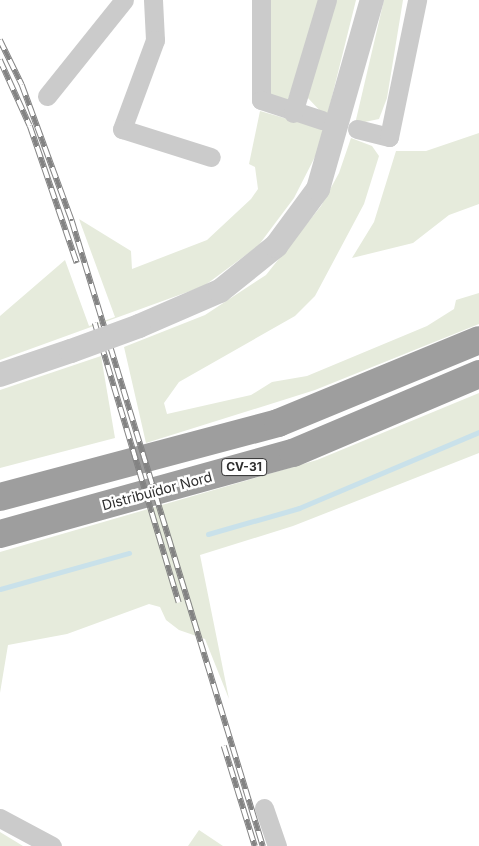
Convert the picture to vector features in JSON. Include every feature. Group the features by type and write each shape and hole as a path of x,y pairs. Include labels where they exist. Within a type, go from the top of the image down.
{"highway":[{"name":"CV-31","path":"0,497 133,465 278,423 479,340"},
{"name":"Distribuïdor Nord","path":"0,534 293,453 479,374"}],"street":[{"path":"47,96 124,0"},
{"path":"153,0 155,40 122,129 211,157"},
{"path":"261,0 261,100 293,113 322,120"},
{"path":"293,113 327,0"},
{"path":"0,376 139,326 220,292 276,246 318,188 372,0"},
{"path":"357,129 389,137 417,0"},
{"path":"264,808 276,846"},
{"path":"0,818 49,845"}],"shaded area":[{"path":"263,0 323,0 287,102 268,96"},
{"path":"333,0 356,0 319,149 294,198 258,246 204,286 0,360 0,316 65,260 89,326 115,317 79,219 131,251 132,269 207,240 251,199 258,189 255,167 249,164 260,111 322,129 324,115 307,97"},
{"path":"384,0 403,0 387,98 379,119 355,124"},
{"path":"479,133 479,204 449,215 413,243 352,258 374,222 396,151 426,151"},
{"path":"351,138 372,146 379,156 364,204 315,296 295,316 179,382 164,403 167,414 251,395 272,382 307,376 427,326 454,309 456,300 479,293 479,324 315,390 146,443 124,347 205,315 266,275 321,206 339,173"},
{"path":"101,356 115,438 0,468 0,390"},
{"path":"479,393 479,453 293,526 200,555 229,699 205,639 179,630 166,620 160,607 149,604 67,634 8,645 0,693 0,552 317,460"},
{"path":"199,830 223,846 188,846"},
{"path":"0,832 23,846 0,846"}],"waterway":[{"path":"208,534 299,508 479,432"},
{"path":"0,589 129,553"}],"railway":[{"path":"0,40 22,85 72,221 263,846"},
{"path":"0,60 30,126 77,263"},
{"path":"95,323 179,603"},
{"path":"224,746 255,846"}]}
